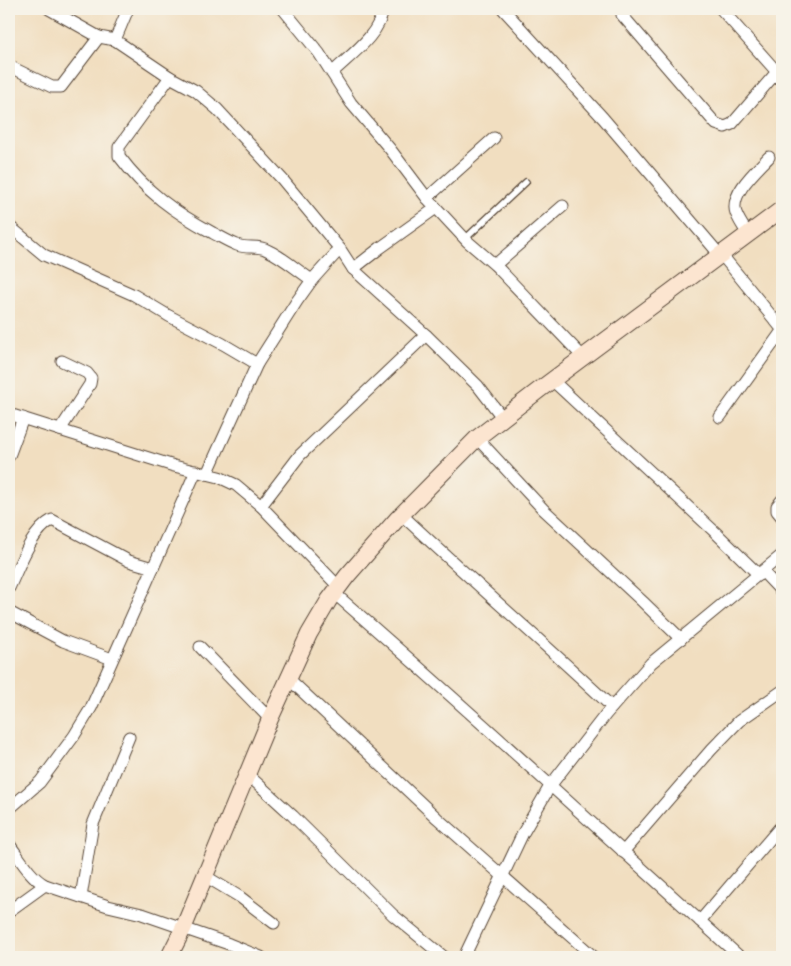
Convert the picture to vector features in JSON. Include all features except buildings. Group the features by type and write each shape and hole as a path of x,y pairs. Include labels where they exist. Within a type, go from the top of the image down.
{"street":[{"path":"49,9 99,38 115,40 170,78 196,91 218,109 282,179 340,249 353,269 478,386 502,417"},
{"path":"115,40 128,9"},
{"path":"283,9 319,53 351,102 427,198 464,239 495,265 583,357"},
{"path":"332,73 368,38 378,25 383,15 383,9"},
{"path":"503,9 603,118 782,330 720,417"},
{"path":"622,15 716,124 725,127 732,124 779,69 721,9"},
{"path":"9,66 52,87 58,88 99,38"},
{"path":"170,78 119,147 119,156 132,174 159,199 184,217 237,245 267,250 312,280"},
{"path":"427,198 494,138"},
{"path":"748,234 735,212 736,198 752,175 769,158"},
{"path":"495,265 563,206"},
{"path":"353,269 436,208"},
{"path":"169,957 183,929 270,719 309,634 337,590 402,515 477,438 502,417 782,209"},
{"path":"9,226 44,254 134,295 257,364"},
{"path":"9,809 40,782 74,736 91,708 153,568 257,364 312,280 340,249"},
{"path":"261,506 300,456 426,336"},
{"path":"60,430 90,384 91,378 87,373 62,361"},
{"path":"552,380 782,592"},
{"path":"9,414 174,466 219,477 236,485 261,506 337,590 740,957"},
{"path":"9,456 22,418"},
{"path":"477,438 543,510 681,639"},
{"path":"782,500 777,506 777,511 782,517"},
{"path":"402,515 468,578 544,643 612,707"},
{"path":"9,588 35,535 43,525 52,520 128,561 153,568"},
{"path":"464,957 523,834 550,786 612,707 651,663 782,555"},
{"path":"9,612 64,641 112,659"},
{"path":"200,647 270,719"},
{"path":"289,679 382,768 594,957"},
{"path":"623,852 711,750 739,722 782,691"},
{"path":"81,897 94,824 129,737"},
{"path":"248,774 393,915 444,957"},
{"path":"700,921 782,825"},
{"path":"9,844 25,865 45,884 81,897 142,914 261,957"},
{"path":"205,876 240,897 274,923"},
{"path":"9,912 45,884"}],"lane":[{"path":"464,239 526,182"}]}
